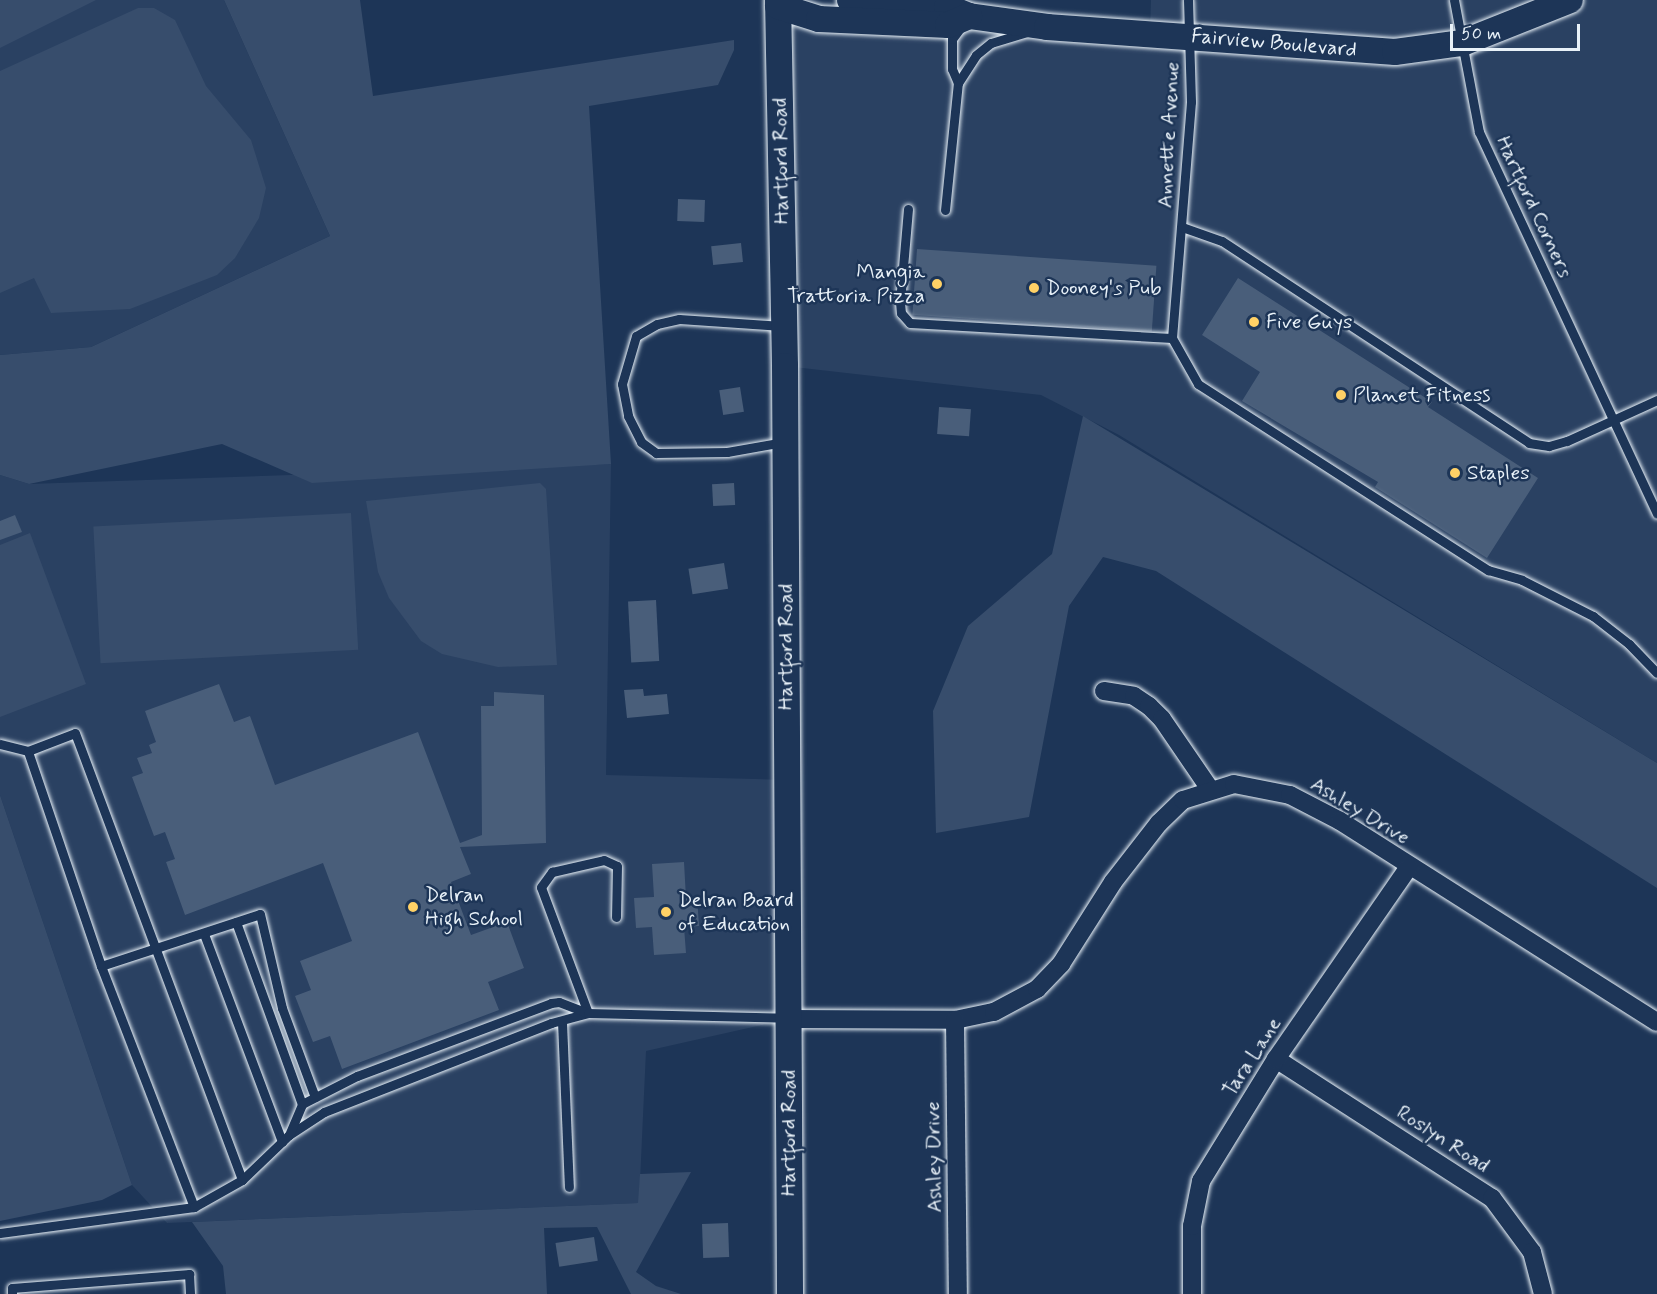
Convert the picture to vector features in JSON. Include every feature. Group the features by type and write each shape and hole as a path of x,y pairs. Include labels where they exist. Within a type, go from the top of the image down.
{"main road":[{"path":"778,3 822,0"},
{"name":"Fairview Boulevard","path":"850,0 947,6 969,16 1047,27 1395,52 1462,43 1570,0"},
{"name":"Fairview Boulevard","path":"778,3 831,19 948,25 969,16"},
{"name":"Hartford Road","path":"778,3 786,442 790,1294"}],"street":[{"path":"1104,691 1134,696 1149,706 1162,719 1210,789"},
{"name":"Ashley Drive","path":"788,1018 955,1020 994,1012 1036,989 1061,964 1113,882 1159,823 1183,800 1210,789 1234,784 1290,795 1340,821 1409,867 1657,1022"},
{"name":"Tara Lane","path":"1192,1294 1192,1226 1201,1181 1276,1059 1409,867"},
{"name":"Ashley Drive","path":"955,1020 958,1294"},
{"name":"Roslyn Road","path":"1276,1059 1492,1198 1532,1252 1543,1294"}],"lane":[{"name":"Annette Avenue","path":"1188,0 1191,36 1191,102 1182,227 1222,241 1529,443 1549,446 1657,400"},
{"name":"Hartford Corners","path":"1454,0 1479,132 1657,514"},
{"path":"958,83 952,69 952,39 969,16"},
{"path":"945,210 958,83 976,55 991,43 1047,27"},
{"path":"908,209 900,302 901,314 910,323 1172,338"},
{"path":"1182,227 1172,338 1198,384 1488,570 1522,580 1593,616 1629,644 1657,673"},
{"path":"784,326 679,319 657,324 636,336 622,384 628,416 641,442 656,453 727,452 786,442"},
{"path":"0,744 28,751 75,733 158,949 242,1180"},
{"path":"28,751 101,966 194,1207"},
{"path":"588,1013 541,887 552,872 604,860 617,866 616,917"},
{"path":"101,966 260,914 282,1008 315,1097"},
{"path":"236,922 302,1104"},
{"path":"204,934 285,1139"},
{"path":"285,1139 302,1104 357,1076 559,1002 588,1013 788,1018"},
{"path":"0,1233 194,1207 242,1180 285,1139 324,1112 588,1013"},
{"path":"562,1022 569,1187"},
{"path":"12,1294 12,1288 189,1274 190,1294"}],"shaded area":[{"path":"0,0 96,0 0,48"},
{"path":"71,0 224,0 330,236 91,347 0,355 0,37"},
{"path":"224,0 360,0 373,96 734,40 734,50 718,85 589,106 611,464 312,483 222,444 29,484 0,475 0,355 91,347 330,236"},
{"path":"1151,0 1657,0 1657,763 1119,435 1041,395 785,366 778,6 1150,32"},
{"path":"138,8 154,8 175,20 206,86 251,140 266,188 259,218 235,258 217,275 130,309 51,313 34,278 0,293 0,71"},
{"path":"1083,416 1657,763 1657,888 1156,571 1103,557 1069,606 1029,817 936,833 933,711 968,626 1052,554"},
{"name":"Delran High School","path":"611,464 606,775 787,780 788,1019 646,1051 639,1203 167,1223 132,1185 0,795 0,475 29,484"},
{"path":"540,483 546,489 557,665 498,667 442,654 421,641 389,598 378,572 366,501"},
{"path":"351,513 358,650 101,663 93,527"},
{"path":"30,533 86,684 0,717 0,545"},
{"path":"0,795 132,1185 102,1200 0,1221"},
{"path":"691,1172 636,1272 656,1286 681,1294 631,1294 597,1227 544,1228 547,1294 226,1294 223,1266 192,1222 638,1203 640,1174"}],"building":[{"path":"678,199 705,200 704,222 677,221"},
{"path":"741,243 743,262 713,265 711,246"},
{"path":"917,249 1156,266 1152,332 912,315"},
{"path":"1238,278 1432,402 1428,407 1538,478 1487,558 1375,487 1378,482 1242,401 1260,372 1202,335"},
{"path":"740,387 744,412 723,415 719,390"},
{"path":"939,407 971,409 969,436 937,434"},
{"path":"734,483 735,505 713,506 712,484"},
{"path":"15,515 22,532 0,540 0,521"},
{"path":"724,563 728,589 693,594 688,569"},
{"path":"656,600 659,661 631,662 628,601"},
{"path":"219,684 234,722 250,716 275,785 418,732 460,843 482,835 481,706 494,706 494,692 544,695 546,843 460,847 471,874 451,882 471,935 507,922 524,968 488,982 499,1010 342,1069 330,1036 313,1042 295,996 311,990 300,961 352,941 323,863 185,915 166,862 175,859 165,832 154,836 132,777 143,773 137,758 152,753 149,745 156,742 145,711"},
{"path":"643,689 644,696 667,694 669,714 627,718 624,690"},
{"name":"Delran Board of Education","path":"684,862 686,898 697,897 699,926 684,927 686,953 654,955 652,927 636,928 634,898 654,897 652,864"},
{"path":"728,1223 729,1257 703,1258 702,1224"},
{"path":"594,1237 598,1261 559,1267 555,1243"}],"place":[{"name":"Mangia Trattoria Pizza","path":"937,284"},
{"name":"Dooney's Pub","path":"1034,288"},
{"name":"Five Guys","path":"1254,322"},
{"name":"Planet Fitness","path":"1341,395"},
{"name":"Staples","path":"1455,473"},
{"name":"Delran High School","path":"413,907"},
{"name":"Delran Board of Education","path":"666,912"}]}
